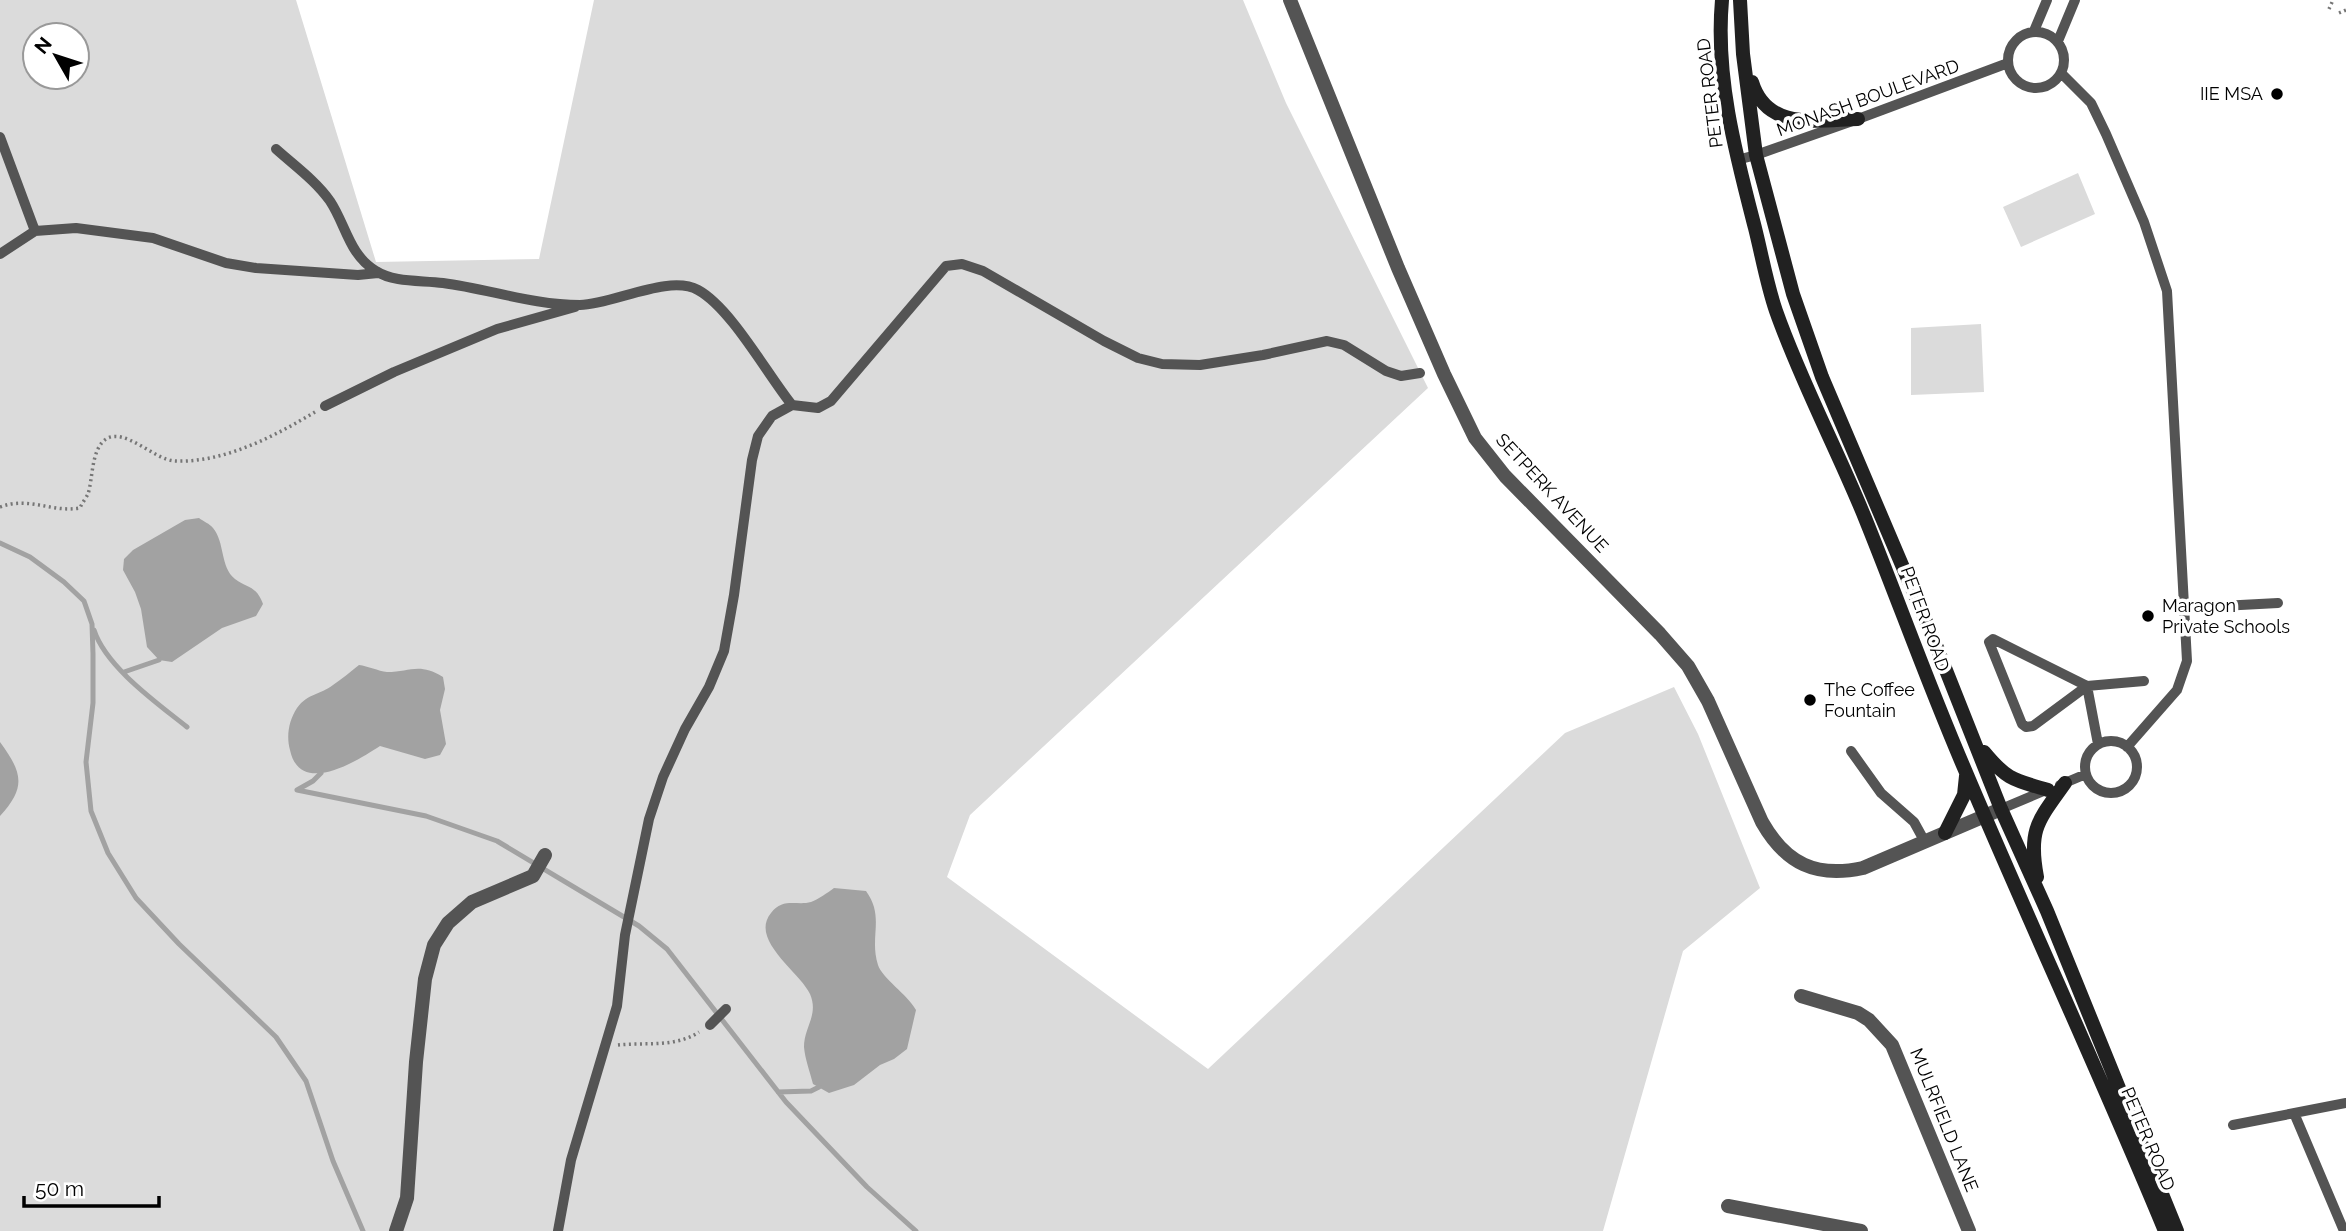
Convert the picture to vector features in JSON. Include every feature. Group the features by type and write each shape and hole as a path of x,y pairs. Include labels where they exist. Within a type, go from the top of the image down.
{"main road":[{"name":"PETER ROAD","path":"1722,0 1721,48 1737,160 1775,309 1863,513 1966,774 2117,1115 2165,1231"},
{"name":"PETER ROAD","path":"1740,0 1743,54 1756,155 1793,294 1822,377 1976,743 2001,809 2042,900 2177,1231"},
{"path":"1743,54 1756,96 1768,108 1783,117 1796,121 1858,119"},
{"path":"1976,743 1997,769 2009,778 2048,790"},
{"path":"1945,833 1964,795 1966,774"},
{"path":"2042,900 2032,852 2035,832 2043,813 2064,783"}],"street":[{"name":"SETPERK AVENUE","path":"1290,0 1398,268 1475,438 1505,476 1682,658 1708,701 1773,841 1794,860 1823,871 1843,872 1863,868 1925,842"},
{"path":"1925,842 2001,809"},
{"path":"396,1231 407,1198 416,1062 425,979 434,945 448,923 472,902 533,876 545,855"},
{"name":"MULRFIELD LANE","path":"1801,996 1858,1013 1869,1020 1892,1045 1969,1231"},
{"path":"1728,1206 1860,1231"}],"lane":[{"path":"2034,32 2047,0"},
{"path":"2058,41 2074,0"},
{"path":"2034,32 2047,34 2058,41 2065,57 2061,74 2048,86 2031,88 2015,79 2008,63 2015,41 2034,32"},
{"name":"MONASH BOULEVARD","path":"1737,160 1858,119 2008,63"},
{"path":"2061,74 2091,103 2144,222 2167,291 2186,661 2177,690 2127,747"},
{"path":"0,137 35,231"},
{"path":"276,149 317,185 331,203 351,246 365,263 378,273"},
{"path":"0,254 35,231 76,228 153,238 226,263 256,268 358,275 378,273 548,303 582,305"},
{"path":"558,1231 571,1160 617,1006 626,931 649,819 663,777 685,729 709,687 724,651 752,460 758,436 772,416 792,405 818,408 831,401 946,266 962,264 1014,287 1104,341 1138,358 1162,364 1200,365 1327,341 1344,345 1386,371 1401,376 1420,373"},
{"path":"325,406 394,372 486,333 658,286 687,284 701,291 727,314 792,405"},
{"path":"2184,608 2278,603"},
{"path":"2087,686 1993,639 1989,642 2022,724 2026,727 2033,726 2087,686 2144,681"},
{"path":"2087,686 2098,744"},
{"path":"2115,741 2127,747 2135,757 2136,773 2127,787 2119,791 2103,792 2095,788 2086,774 2087,757 2098,744 2115,741"},
{"path":"1851,751 1881,793 1914,822 1925,842"},
{"path":"2001,809 2086,774"},
{"path":"705,1027 726,1009"},
{"path":"2233,1125 2346,1103"},
{"path":"2294,1113 2344,1231"}],"path":[{"path":"2329,9 2333,0"},
{"path":"2339,13 2346,10"},
{"path":"0,507 12,502 48,505 67,510 80,508 88,492 97,453 101,443 108,437 121,436 172,461 208,457 266,438 325,406"},
{"path":"606,1046 673,1042 692,1037 705,1027"}],"shaded area":[{"path":"0,0 296,0 376,262 539,259 594,0 1243,0 1286,103 1428,388 970,815 947,877 1208,1069 1565,733 1674,687 1698,734 1760,888 1683,951 1603,1231 0,1231"},
{"path":"2078,173 2095,214 2021,247 2003,207"},
{"path":"1981,324 1984,392 1911,395 1911,328"},
{"path":"199,518 217,534 230,574 254,590 263,604 256,616 222,628 172,662 159,660 147,647 141,609 123,570 124,559 133,550 185,520"},
{"path":"359,665 387,672 421,669 443,677 445,689 440,710 446,744 440,755 425,759 380,746 358,760 330,771 305,771 296,764 290,750 288,734 297,708 305,699 328,688"},
{"path":"0,742 17,771 18,788 9,806 0,816"},
{"path":"834,888 866,891 875,910 875,945 880,970 916,1010 907,1049 854,1085 829,1093 813,1084 805,1056 805,1040 813,1008 810,994 771,945 766,934 766,923 771,913 780,905 811,902"}],"waterway":[{"path":"0,543 30,557 84,601 92,624 93,654 93,703 86,762 91,811 108,853 136,898 179,944 276,1037 306,1081 333,1161 363,1231"},
{"path":"94,630 100,644 121,671 187,727"},
{"path":"124,672 159,660"},
{"path":"297,790 321,773"},
{"path":"297,790 426,816 497,841 639,926 667,949 786,1102 867,1187 916,1231"},
{"path":"778,1092 811,1091 819,1087"}],"place":[{"name":"IIE MSA","path":"2277,94"},
{"name":"Maragon Private Schools","path":"2148,616"},
{"name":"The Coffee Fountain","path":"1810,700"}]}
